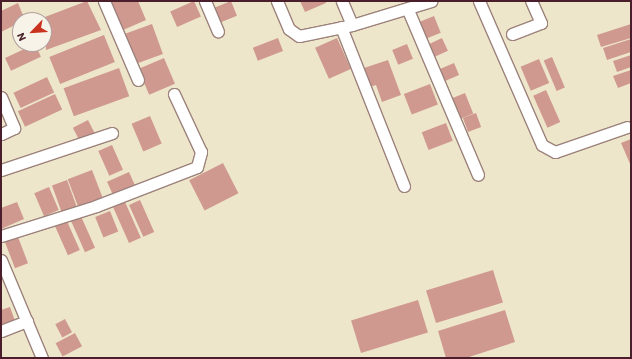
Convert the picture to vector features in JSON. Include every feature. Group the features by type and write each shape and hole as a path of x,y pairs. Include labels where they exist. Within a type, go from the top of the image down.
{"street":[{"path":"104,1 138,80"},
{"path":"205,1 218,31"},
{"path":"277,1 289,29 299,36 352,25 408,10 431,1"},
{"path":"342,1 352,25"},
{"path":"479,1 542,145 555,152 627,127"},
{"path":"512,34 541,22 531,1"},
{"path":"408,10 478,176"},
{"path":"341,27 404,186"},
{"path":"1,236 96,206 197,167 201,152 174,94"},
{"path":"1,97 14,128 1,134"},
{"path":"1,170 112,133"},
{"path":"1,260 42,358"},
{"path":"1,331 27,321"}],"building":[{"path":"87,1 101,30 52,48 52,14"},
{"path":"138,1 146,20 121,31 108,2"},
{"path":"194,1 201,17 177,27 170,12"},
{"path":"231,1 237,16 218,23 212,8"},
{"path":"300,1 326,1 326,3 305,12"},
{"path":"18,3 22,12 12,12 12,26 1,32 1,11"},
{"path":"434,16 441,33 424,39 417,23"},
{"path":"152,24 163,54 135,64 124,34"},
{"path":"631,24 631,38 601,47 597,35"},
{"path":"104,35 115,62 60,84 49,57"},
{"path":"278,38 283,51 258,61 253,48"},
{"path":"337,38 351,69 329,79 315,48"},
{"path":"442,38 448,51 433,58 427,45"},
{"path":"631,39 631,52 607,60 603,48"},
{"path":"407,44 413,59 398,65 392,50"},
{"path":"18,52 39,52 41,57 11,71 5,58"},
{"path":"631,55 631,67 617,72 613,61"},
{"path":"552,57 565,87 557,91 544,61"},
{"path":"164,58 175,84 149,95 138,69"},
{"path":"539,59 549,83 531,91 521,67"},
{"path":"388,60 401,95 382,102 376,85 370,87 364,68"},
{"path":"454,63 459,75 442,82 437,70"},
{"path":"119,68 129,96 74,116 64,88"},
{"path":"631,70 631,83 618,88 613,76"},
{"path":"47,77 54,92 21,108 13,93"},
{"path":"430,84 438,105 412,115 404,94"},
{"path":"546,90 560,122 547,128 533,96"},
{"path":"465,93 473,113 460,119 452,98"},
{"path":"55,94 62,109 25,127 18,111"},
{"path":"476,113 481,127 468,132 463,118"},
{"path":"150,116 162,144 143,151 132,124"},
{"path":"88,120 96,136 81,144 73,128"},
{"path":"446,123 453,141 429,150 422,132"},
{"path":"631,139 631,166 621,143"},
{"path":"112,145 123,170 109,176 98,151"},
{"path":"223,163 238,193 205,211 189,180"},
{"path":"92,170 104,201 80,210 68,179"},
{"path":"129,172 136,188 114,197 107,182"},
{"path":"67,180 77,208 62,214 52,185"},
{"path":"49,187 59,210 44,216 34,193"},
{"path":"140,200 154,232 143,237 129,205"},
{"path":"17,202 24,219 1,229 1,208"},
{"path":"125,202 141,238 129,243 113,207"},
{"path":"110,211 118,231 103,237 95,217"},
{"path":"80,214 95,248 85,252 70,218"},
{"path":"66,219 80,250 68,255 54,224"},
{"path":"18,237 28,263 15,268 5,242"},
{"path":"493,270 503,303 436,323 426,290"},
{"path":"418,300 428,333 361,353 351,320"},
{"path":"10,307 15,321 1,326 1,310"},
{"path":"505,310 515,342 466,358 446,358 438,331"},
{"path":"65,319 72,332 62,337 55,324"},
{"path":"75,333 82,346 63,357 56,343"}]}
